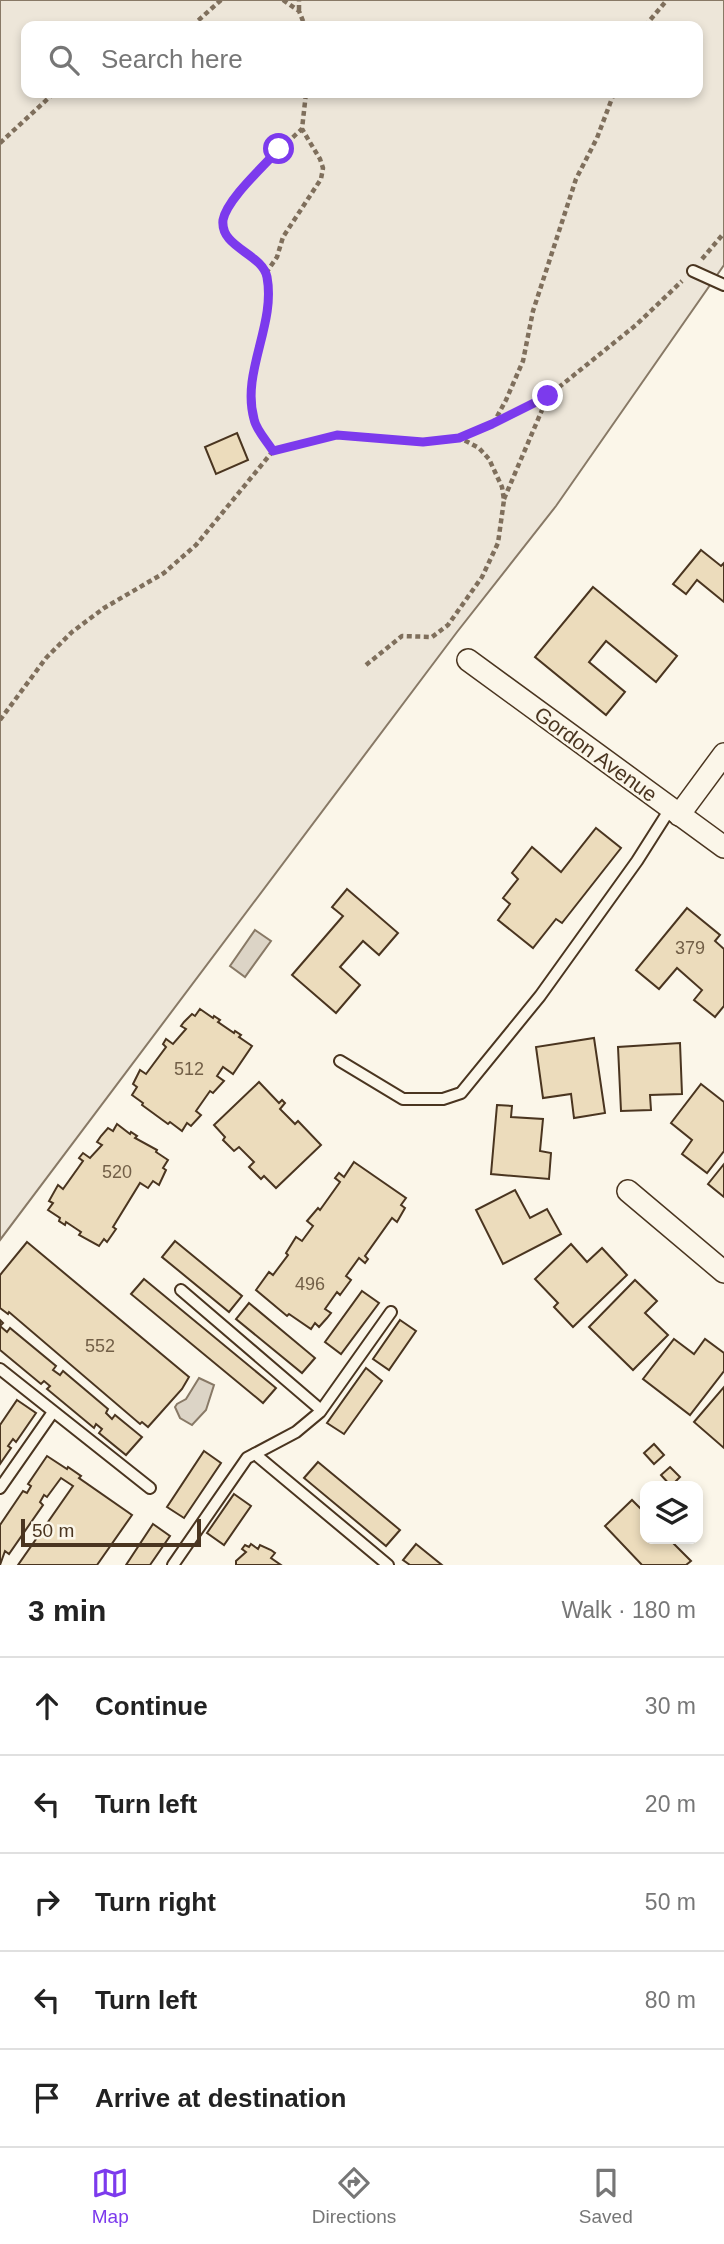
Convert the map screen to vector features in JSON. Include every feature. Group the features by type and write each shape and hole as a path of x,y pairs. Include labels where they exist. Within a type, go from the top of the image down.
{"street":[{"name":"Gordon Avenue","path":"468,660 724,847"},
{"path":"674,812 724,754"},
{"path":"628,1191 724,1272"}],"lane":[{"path":"692,271 724,285"},
{"path":"340,1061 403,1099 443,1099 461,1093 540,996 674,812"},
{"path":"181,1290 321,1410"},
{"path":"173,1565 247,1458 296,1432 321,1410 391,1312"},
{"path":"0,1369 150,1488"},
{"path":"0,1488 53,1412"},
{"path":"255,1454 388,1565"}],"path":[{"path":"197,21 221,0"},
{"path":"283,0 299,11"},
{"path":"299,0 303,21"},
{"path":"649,21 667,0"},
{"path":"0,143 49,98"},
{"path":"266,273 277,257 283,237 321,179 323,168 320,159 302,129 305,98"},
{"path":"492,424 523,361 533,311 576,179 597,138 612,98"},
{"path":"273,451 254,422 250,392 269,295 266,273 256,261 232,242 225,233 223,223 226,212 239,194 279,149 302,129"},
{"path":"0,720 46,658 72,632 104,608 164,573 196,545 273,451 337,435 423,442 459,438 492,424 548,396 636,325 692,271 724,233"},
{"path":"366,665 402,636 432,637 448,625 482,577 498,543 504,500 548,396"},
{"path":"459,438 479,448 489,459 502,487 504,500"}],"shaded area":[{"path":"0,0 724,0 724,265 556,506 457,632 0,1240"},
{"path":"255,930 271,941 245,977 230,966"},
{"path":"199,1378 214,1385 206,1410 192,1425 180,1418 175,1407 186,1399"}],"building":[{"path":"237,433 248,460 216,474 205,447"},
{"path":"701,550 721,566 724,563 724,602 697,580 686,594 673,584"},
{"path":"593,587 677,656 656,682 606,641 589,662 625,692 606,715 535,657"},
{"path":"596,828 621,848 562,923 556,919 533,948 498,920 510,904 503,898 518,879 512,873 532,847 561,872"},
{"path":"347,889 398,933 379,955 363,941 340,967 360,985 336,1013 292,975 343,916 332,907"},
{"path":"687,908 720,935 715,941 724,949 724,1006 715,1017 694,1000 702,990 677,968 659,989 636,970"},
{"path":"200,1009 220,1020 218,1022 241,1035 239,1037 252,1046 233,1074 223,1067 217,1076 224,1081 213,1093 210,1091 196,1111 201,1115 191,1126 187,1123 182,1131 142,1105 143,1103 132,1095 137,1087 133,1084 140,1070 146,1074 166,1047 163,1044 166,1039 173,1044 186,1029 181,1026 184,1022 192,1014 195,1016"},
{"path":"594,1038 605,1113 574,1118 571,1094 543,1098 536,1047"},
{"path":"680,1043 682,1094 650,1095 651,1110 621,1111 618,1047"},
{"path":"259,1082 279,1103 282,1100 285,1103 280,1109 295,1124 298,1121 321,1145 276,1188 264,1176 261,1179 249,1167 254,1162 239,1147 234,1151 214,1125"},
{"path":"701,1084 724,1102 724,1151 707,1173 682,1154 692,1140 671,1123"},
{"path":"497,1105 512,1106 511,1117 543,1119 540,1151 551,1153 549,1179 491,1174"},
{"path":"117,1124 168,1160 159,1185 153,1181 148,1188 140,1183 113,1227 116,1229 107,1242 104,1239 99,1246 79,1235 81,1232 66,1222 65,1225 59,1221 60,1218 48,1210 53,1203 49,1201 58,1185 63,1189 83,1161 79,1158 83,1153 90,1158 102,1145 97,1142 101,1136 108,1128 113,1131"},
{"path":"354,1162 406,1198 401,1205 405,1208 397,1222 392,1218 365,1256 368,1259 365,1263 359,1258 346,1276 351,1280 340,1295 337,1292 325,1309 331,1313 319,1327 315,1323 311,1329 289,1314 287,1316 256,1290 269,1272 273,1275 288,1255 286,1253 296,1237 302,1241 313,1226 307,1221 318,1208 320,1210 340,1182 335,1178 339,1173 344,1177"},
{"path":"724,1164 724,1197 708,1184"},
{"path":"515,1190 530,1218 547,1209 561,1234 503,1264 476,1210"},
{"path":"175,1241 242,1296 229,1312 162,1257"},
{"path":"27,1242 189,1377 182,1389 148,1427 142,1422 140,1424 9,1312 8,1314 0,1308 0,1275"},
{"path":"571,1244 587,1262 602,1248 627,1275 573,1327 554,1307 558,1303 535,1279"},
{"path":"144,1279 276,1388 263,1403 131,1294"},
{"path":"635,1280 657,1301 645,1313 668,1335 633,1370 589,1327"},
{"path":"362,1291 379,1303 341,1354 325,1342"},
{"path":"249,1303 315,1358 302,1373 236,1319"},
{"path":"400,1320 416,1331 389,1370 373,1359"},
{"path":"0,1326 7,1332 10,1328 56,1366 53,1370 60,1375 63,1371 108,1409 106,1413 112,1419 115,1415 142,1437 126,1455 99,1433 102,1429 96,1424 94,1428 47,1389 50,1386 44,1381 41,1384 0,1350"},
{"path":"674,1339 694,1354 705,1339 724,1353 724,1371 690,1415 643,1379"},
{"path":"366,1368 382,1381 344,1434 327,1423"},
{"path":"724,1387 724,1448 694,1422"},
{"path":"17,1400 36,1413 16,1442 13,1439 8,1446 11,1448 0,1464 0,1425"},
{"path":"654,1444 664,1455 654,1464 644,1453"},
{"path":"204,1451 221,1463 184,1518 167,1507"},
{"path":"47,1456 81,1476 79,1478 132,1515 97,1565 18,1565 73,1486 61,1478 47,1497 44,1495 40,1502 43,1505 9,1554 5,1551 0,1565 0,1525 23,1491 27,1493 31,1486 28,1484"},
{"path":"318,1462 400,1530 386,1546 304,1478"},
{"path":"670,1467 680,1477 676,1481 666,1481 661,1475"},
{"path":"234,1494 251,1506 224,1545 207,1533"},
{"path":"632,1500 640,1508 640,1544 674,1544 691,1561 686,1565 642,1565 605,1526"},
{"path":"153,1524 170,1536 150,1565 126,1565"},
{"path":"251,1544 258,1549 260,1545 271,1550 275,1553 271,1558 281,1565 236,1565 236,1561 246,1552 242,1549"},
{"path":"416,1544 442,1565 410,1565 403,1560"}],"route":[{"path":"279,149 239,194 226,212 223,223 225,233 232,242 256,261 266,273 269,295 250,392 254,422 273,451 337,435 423,442 459,438 548,396"}]}
